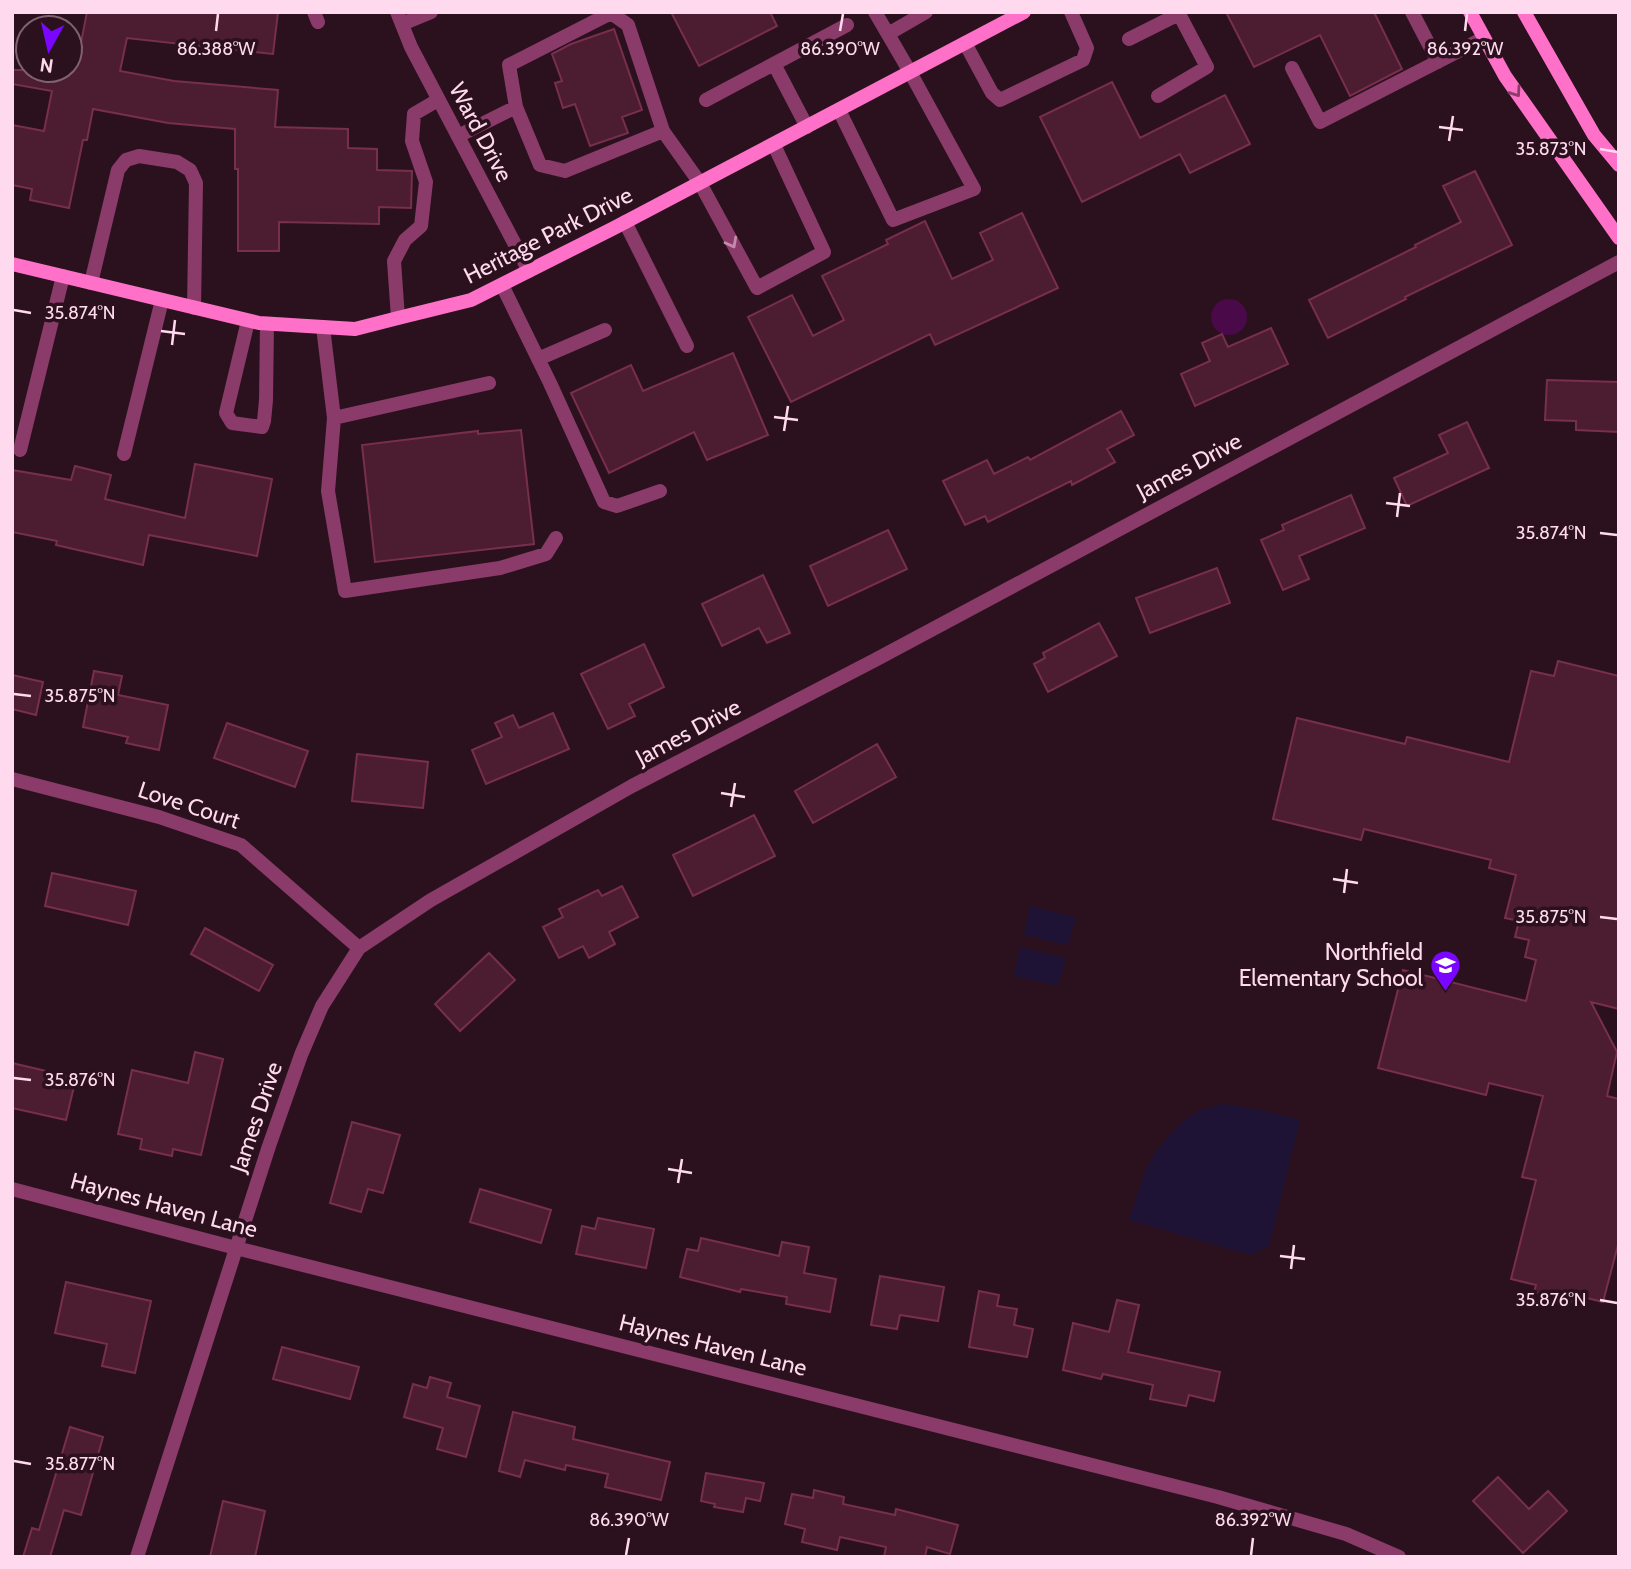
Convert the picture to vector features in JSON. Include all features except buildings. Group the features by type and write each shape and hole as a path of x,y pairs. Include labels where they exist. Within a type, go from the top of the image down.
{"street":[{"path":"400,18 431,12"},
{"path":"839,110 893,220 974,190 911,72 875,12"},
{"path":"888,34 926,12"},
{"path":"965,43 992,93 1000,100 1083,60 1087,48 1071,12"},
{"path":"1412,12 1438,62"},
{"path":"1470,12 1505,76 1619,237"},
{"path":"1524,12 1594,135 1619,165"},
{"path":"663,131 565,171 540,164 516,107 509,65 611,13 628,25 663,131 700,183 757,288 824,252 774,145"},
{"name":"Heritage Park Drive","path":"12,264 248,321 355,329 471,300 774,145 1022,13"},
{"path":"1129,39 1178,13 1207,67 1158,96"},
{"name":"Ward Drive","path":"400,18 411,47 438,100 529,271"},
{"path":"706,100 847,25"},
{"path":"1292,68 1320,122 1484,38"},
{"path":"774,64 807,127"},
{"path":"398,318 394,261 405,240 421,226 426,182 412,141 414,114 438,100"},
{"path":"458,136 516,107"},
{"path":"91,283 118,170 126,160 139,156 177,162 190,170 196,183 194,308"},
{"path":"625,222 687,346"},
{"name":"James Drive","path":"137,1557 269,1146 301,1055 322,1006 359,948 431,900 632,786 875,660 1619,262"},
{"path":"20,450 63,276"},
{"path":"502,285 604,502 617,506 660,491"},
{"path":"124,454 162,300"},
{"path":"248,321 226,413 232,423 262,427 266,400 267,324"},
{"path":"323,327 334,418 328,491 345,592 500,568 546,554 556,538"},
{"path":"538,359 605,330"},
{"path":"334,418 489,383"},
{"name":"Love Court","path":"12,779 159,817 241,845 359,948"},
{"name":"Haynes Haven Lane","path":"12,1189 1218,1497 1346,1534 1399,1557"}],"shaded area":[{"path":"1229,299 1242,304 1247,317 1242,330 1229,335 1216,330 1211,317 1216,304"},
{"path":"1030,906 1076,917 1068,945 1024,935"},
{"path":"1020,947 1066,958 1058,986 1014,976"},
{"path":"1224,1104 1300,1120 1269,1246 1250,1255 1129,1220 1144,1173 1156,1151 1176,1127 1197,1111"}],"place":[{"name":"Northfield Elementary School","path":"1446,992"}]}
